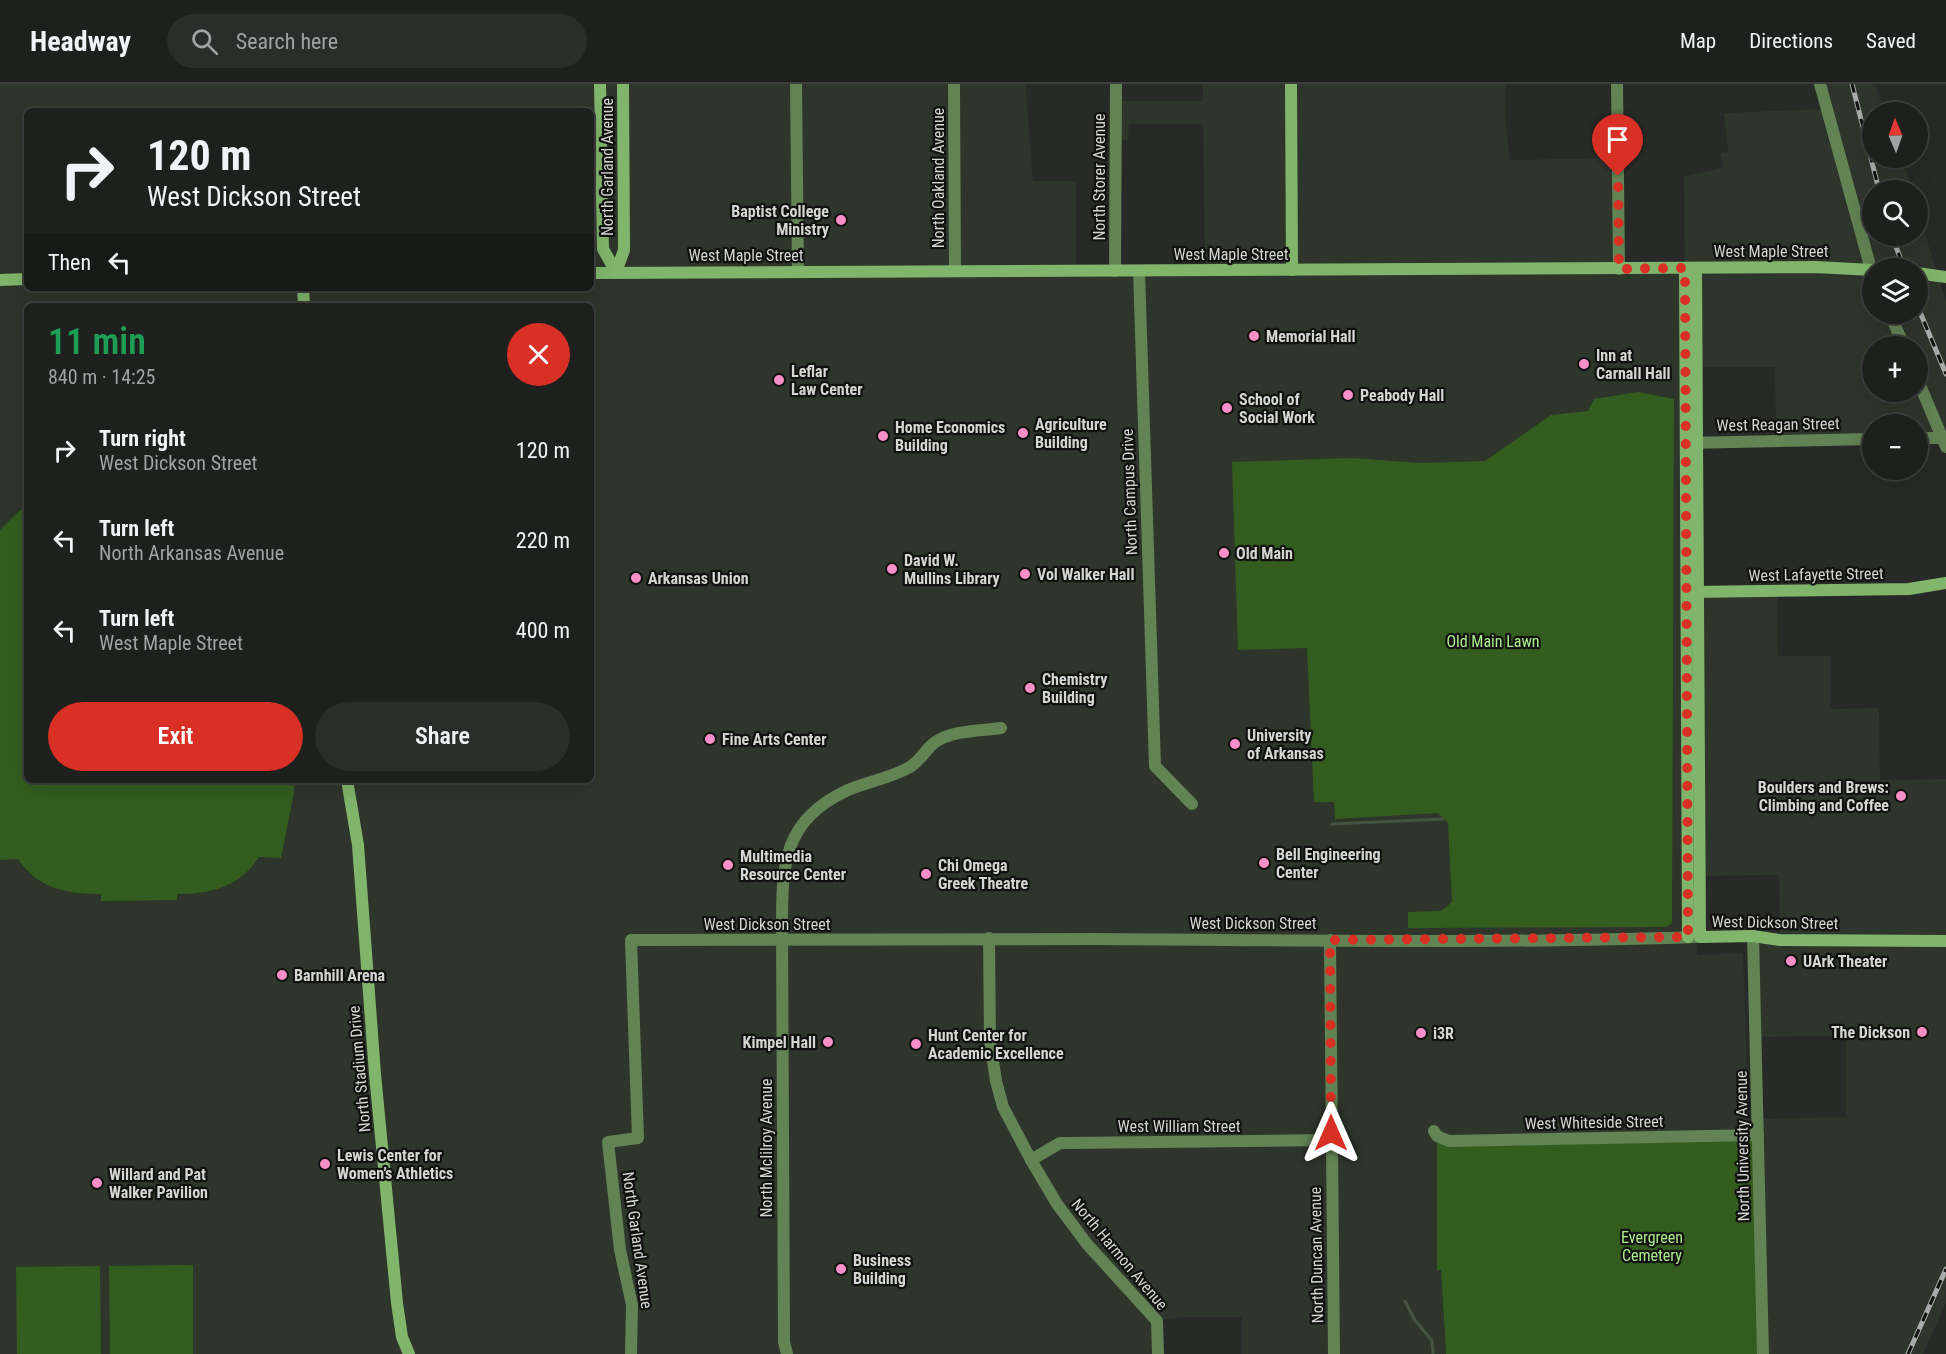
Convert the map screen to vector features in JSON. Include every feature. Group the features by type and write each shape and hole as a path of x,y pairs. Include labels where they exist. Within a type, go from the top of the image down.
{"street":[{"name":"North Garland Avenue","path":"600,84 603,249 616,272"},
{"name":"North Garland Avenue","path":"616,272 624,250 624,84"},
{"path":"796,84 798,271"},
{"name":"North Oakland Avenue","path":"954,84 954,271"},
{"name":"North Storer Avenue","path":"1116,84 1116,271"},
{"path":"1292,84 1292,270"},
{"path":"1617,84 1619,269"},
{"path":"1820,84 1868,258"},
{"name":"West Maple Street","path":"594,273 1816,267 1862,270"},
{"path":"1691,268 1694,937"},
{"name":"North Campus Drive","path":"1138,271 1155,766 1192,804"},
{"path":"1928,275 1946,277"},
{"path":"0,280 24,279"},
{"path":"0,290 24,280"},
{"path":"1927,402 1944,442"},
{"name":"West Reagan Street","path":"1691,443 1862,439"},
{"path":"1928,440 1944,442"},
{"name":"West Lafayette Street","path":"1692,592 1909,589 1946,583"},
{"name":"North McIilroy Avenue","path":"787,1354 783,1332 782,891 788,849 801,825 818,807 848,791 910,768 935,742 953,734 1001,728"},
{"name":"North Stadium Drive","path":"348,783 358,845 375,1074 395,1292 402,1337 409,1354"},
{"name":"West Dickson Street","path":"631,940 782,941 989,938 1330,940 1753,936 1780,940 1946,941"},
{"name":"North University Avenue","path":"1753,936 1763,1354"},
{"name":"North Harmon Avenue","path":"989,938 990,1041 996,1081 1004,1107 1057,1204 1087,1244 1156,1321 1158,1354"},
{"name":"North Garland Avenue","path":"631,940 638,1138 608,1142 620,1250 632,1305 631,1354"},
{"name":"North Duncan Avenue","path":"1330,940 1334,1354"},
{"name":"West Whiteside Street","path":"1434,1131 1437,1136 1449,1141 1758,1135"},
{"name":"West William Street","path":"1031,1160 1060,1143 1331,1140"}],"shaded area":[{"name":"University of Arkansas","path":"0,84 1027,84 1033,181 1076,181 1076,270 1205,270 1203,124 1129,124 1128,140 1116,141 1116,101 1203,101 1203,84 1505,84 1506,127 1510,160 1618,158 1619,269 1685,268 1684,176 1723,168 1721,153 1728,152 1724,113 1825,109 1820,84 1875,84 1881,102 1862,102 1862,168 1904,168 1909,180 1862,180 1862,246 1928,246 1928,243 1946,301 1946,447 1943,438 1928,438 1928,414 1862,414 1862,439 1776,441 1775,367 1697,367 1698,591 1777,591 1778,656 1830,656 1830,709 1879,708 1880,780 1946,779 1946,1303 1923,1354 1763,1354 1758,1119 1846,1117 1846,1036 1756,1037 1753,936 1780,939 1779,875 1694,876 1697,955 1743,953 1749,1129 1437,1136 1437,1269 1441,1270 1446,1354 1242,1354 1242,1317 1183,1317 1157,1321 1158,1354 0,1354"}],"green space":[{"name":"Old Main Lawn","path":"1638,392 1674,399 1672,923 1666,927 1408,928 1408,912 1441,911 1452,902 1448,823 1438,813 1335,819 1334,802 1314,802 1307,648 1238,650 1232,462 1351,458 1420,463 1485,461 1551,415 1588,411 1594,399"},
{"path":"24,508 24,783 294,783 281,858 259,857 243,875 224,887 177,894 177,900 101,901 101,894 65,891 44,883 26,869 18,859 0,860 0,530"},
{"name":"Evergreen Cemetery","path":"1758,1135 1763,1354 1446,1354 1441,1270 1437,1270 1437,1136"},
{"path":"193,1265 193,1354 110,1354 109,1266"},
{"path":"100,1266 101,1354 17,1354 16,1267"}],"waterway":[{"path":"1332,824 1443,819"},
{"path":"1405,1301 1414,1319 1432,1341 1433,1354"}],"railway":[{"path":"1852,84 1876,180"},
{"path":"1896,246 1900,258"},
{"path":"1925,324 1946,374"},
{"path":"1908,1354 1946,1269"}],"place":[{"name":"Baptist College Ministry","path":"841,220"},
{"name":"Memorial Hall","path":"1254,336"},
{"name":"Inn at Carnall Hall","path":"1584,364"},
{"name":"Leflar Law Center","path":"779,380"},
{"name":"Peabody Hall","path":"1348,395"},
{"name":"School of Social Work","path":"1227,408"},
{"name":"Agriculture Building","path":"1023,433"},
{"name":"Home Economics Building","path":"883,436"},
{"name":"Old Main","path":"1224,553"},
{"name":"David W. Mullins Library","path":"892,569"},
{"name":"Vol Walker Hall","path":"1025,574"},
{"name":"Arkansas Union","path":"636,578"},
{"name":"Chemistry Building","path":"1030,688"},
{"name":"Fine Arts Center","path":"710,739"},
{"name":"University of Arkansas","path":"1235,744"},
{"name":"Boulders and Brews: Climbing and Coffee","path":"1901,796"},
{"name":"Bell Engineering Center","path":"1264,863"},
{"name":"Multimedia Resource Center","path":"728,865"},
{"name":"Chi Omega Greek Theatre","path":"926,874"},
{"name":"UArk Theater","path":"1791,961"},
{"name":"Barnhill Arena","path":"282,975"},
{"name":"The Dickson","path":"1922,1032"},
{"name":"i3R","path":"1421,1033"},
{"name":"Kimpel Hall","path":"828,1042"},
{"name":"Hunt Center for Academic Excellence","path":"916,1044"},
{"name":"Lewis Center for Women’s Athletics","path":"325,1164"},
{"name":"Willard and Pat Walker Pavilion","path":"97,1183"},
{"name":"Business Building","path":"841,1269"}],"route":[{"path":"1331,1133 1330,940 1688,937 1685,268 1619,269 1618,176"}]}
